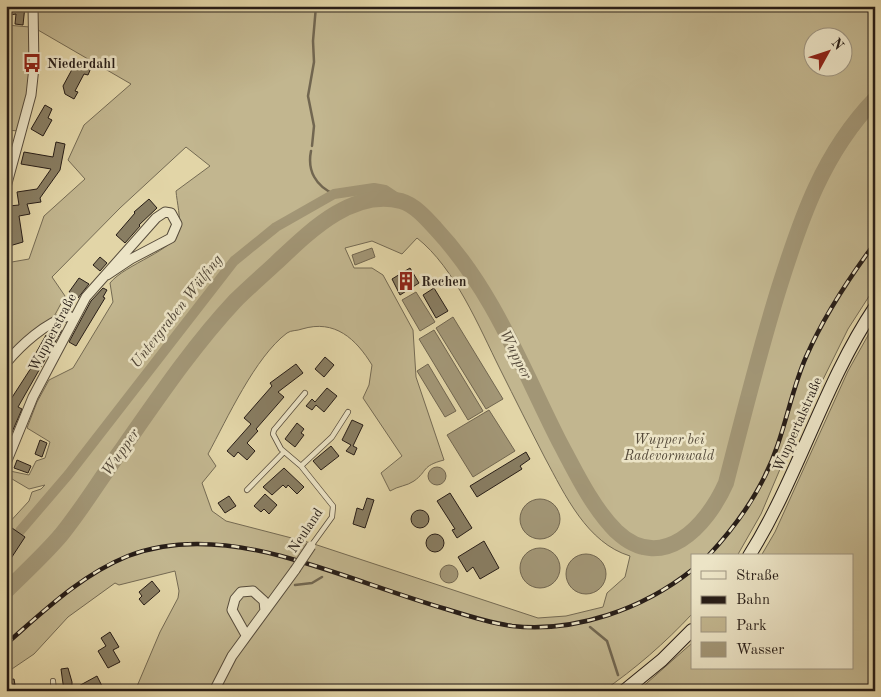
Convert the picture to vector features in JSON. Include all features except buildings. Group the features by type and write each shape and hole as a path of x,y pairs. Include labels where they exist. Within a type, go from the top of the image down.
{"main road":[{"name":"Wuppertalstraße","path":"750,554 779,501 840,366 875,307"},
{"path":"624,691 662,660 691,631"}],"street":[{"path":"7,182 31,95 34,67 33,6"},
{"name":"Wupperstraße","path":"6,463 33,397 92,289 107,275 156,218 165,212 171,213 177,224 171,238 131,258 107,275"},
{"path":"6,363 16,350 59,319 69,316 74,319"},
{"name":"Neuland","path":"214,691 222,672 246,635 311,546"},
{"path":"246,635 232,610 235,599 241,592 253,591 264,601 265,611"}],"lane":[{"name":"Neuland","path":"305,393 273,431 275,441 284,452 301,466 335,510 311,546"},
{"path":"301,466 332,437 348,412"},
{"path":"247,490 284,452"},
{"path":"53,681 54,691"}],"green space":[{"name":"Wupper bei Radevormwald","path":"37,6 875,6 875,287 848,329 789,448 761,514 738,554 691,554 691,615 627,674 603,691 135,691 160,632 178,598 179,591 175,571 119,585 115,583 68,617 34,654 6,673 6,608 8,604 6,602 6,556 18,537 6,530 6,526 29,501 32,492 41,489 45,485 29,489 7,476 10,471 29,475 36,461 45,458 50,442 27,428 37,402 49,380 73,368 113,302 110,283 117,276 160,251 176,237 180,221 176,191 210,166 186,147 120,208 52,277 65,296 49,326 6,363 6,263 29,259 44,216 85,179 68,160 84,125 131,84 38,30","holes":["417,238 443,265 475,317 539,447 569,502 589,529 601,540 615,550 630,556 625,577 607,593 603,607 566,616 538,618 311,543 226,521 212,511 202,483 216,466 208,454 253,373 275,344 292,331 314,327 334,329 352,340 372,365 369,385 363,398 402,456 381,473 390,491 411,483 432,464 444,460 416,377 413,330 383,275 372,268 354,268 345,248 372,241 402,254"]},
{"path":"6,25 30,27 30,87 19,131 6,130"},
{"path":"875,323 875,691 638,691 691,644 691,670 854,670 854,554 762,554 775,532 848,371"}],"water":[{"path":"372,248 375,257 355,265 352,255"},
{"path":"416,292 435,322 420,331 402,300"},
{"path":"453,317 503,399 486,409 436,328"},
{"path":"434,330 483,411 468,420 419,339"},
{"path":"428,364 456,411 445,417 417,371"},
{"path":"489,410 515,451 473,477 447,435"},
{"path":"437,467 443,470 446,476 443,482 437,485 431,482 428,476 431,470"},
{"path":"540,499 554,505 560,519 554,533 540,539 526,533 520,519 526,505"},
{"path":"540,548 554,554 560,568 554,582 540,588 526,582 520,568 526,554"},
{"path":"586,554 600,560 606,574 600,588 586,594 572,588 566,574 572,560"},
{"path":"449,565 455,568 458,574 455,580 449,583 443,580 440,574 443,568"}],"waterway":[{"path":"312,146 314,126 308,96 314,62 313,41 316,6"},
{"name":"Wupper","path":"6,591 61,535 176,373 235,301 302,239 332,216 348,207 365,201 383,199 401,201 420,213 456,253 474,278 505,331 578,476 607,521 616,531 633,543 650,548 666,546 681,540 695,529 707,515 726,483 772,312 805,212 841,141 875,99"},
{"path":"311,151 310,165 314,177 322,187 334,194"},
{"name":"Untergraben Wülfing","path":"20,531 68,475 234,261 276,227 334,194 374,188 385,190 403,202"},
{"name":"Wupper","path":"642,553 643,547"},
{"path":"295,585 312,583 322,577"},
{"path":"590,627 607,641 618,675"}],"railway":[{"path":"710,554 740,517 766,475 782,433 798,378 813,342 838,298 875,243"},
{"path":"6,644 49,607 94,573 128,556 166,546 185,544 224,545 262,551 323,568 425,603 479,619 512,626 560,626 584,622 607,615 630,607 652,596 691,571"}],"place":[{"name":"Niederdahl","path":"32,63"},
{"name":"Rechen","path":"406,281"}]}
